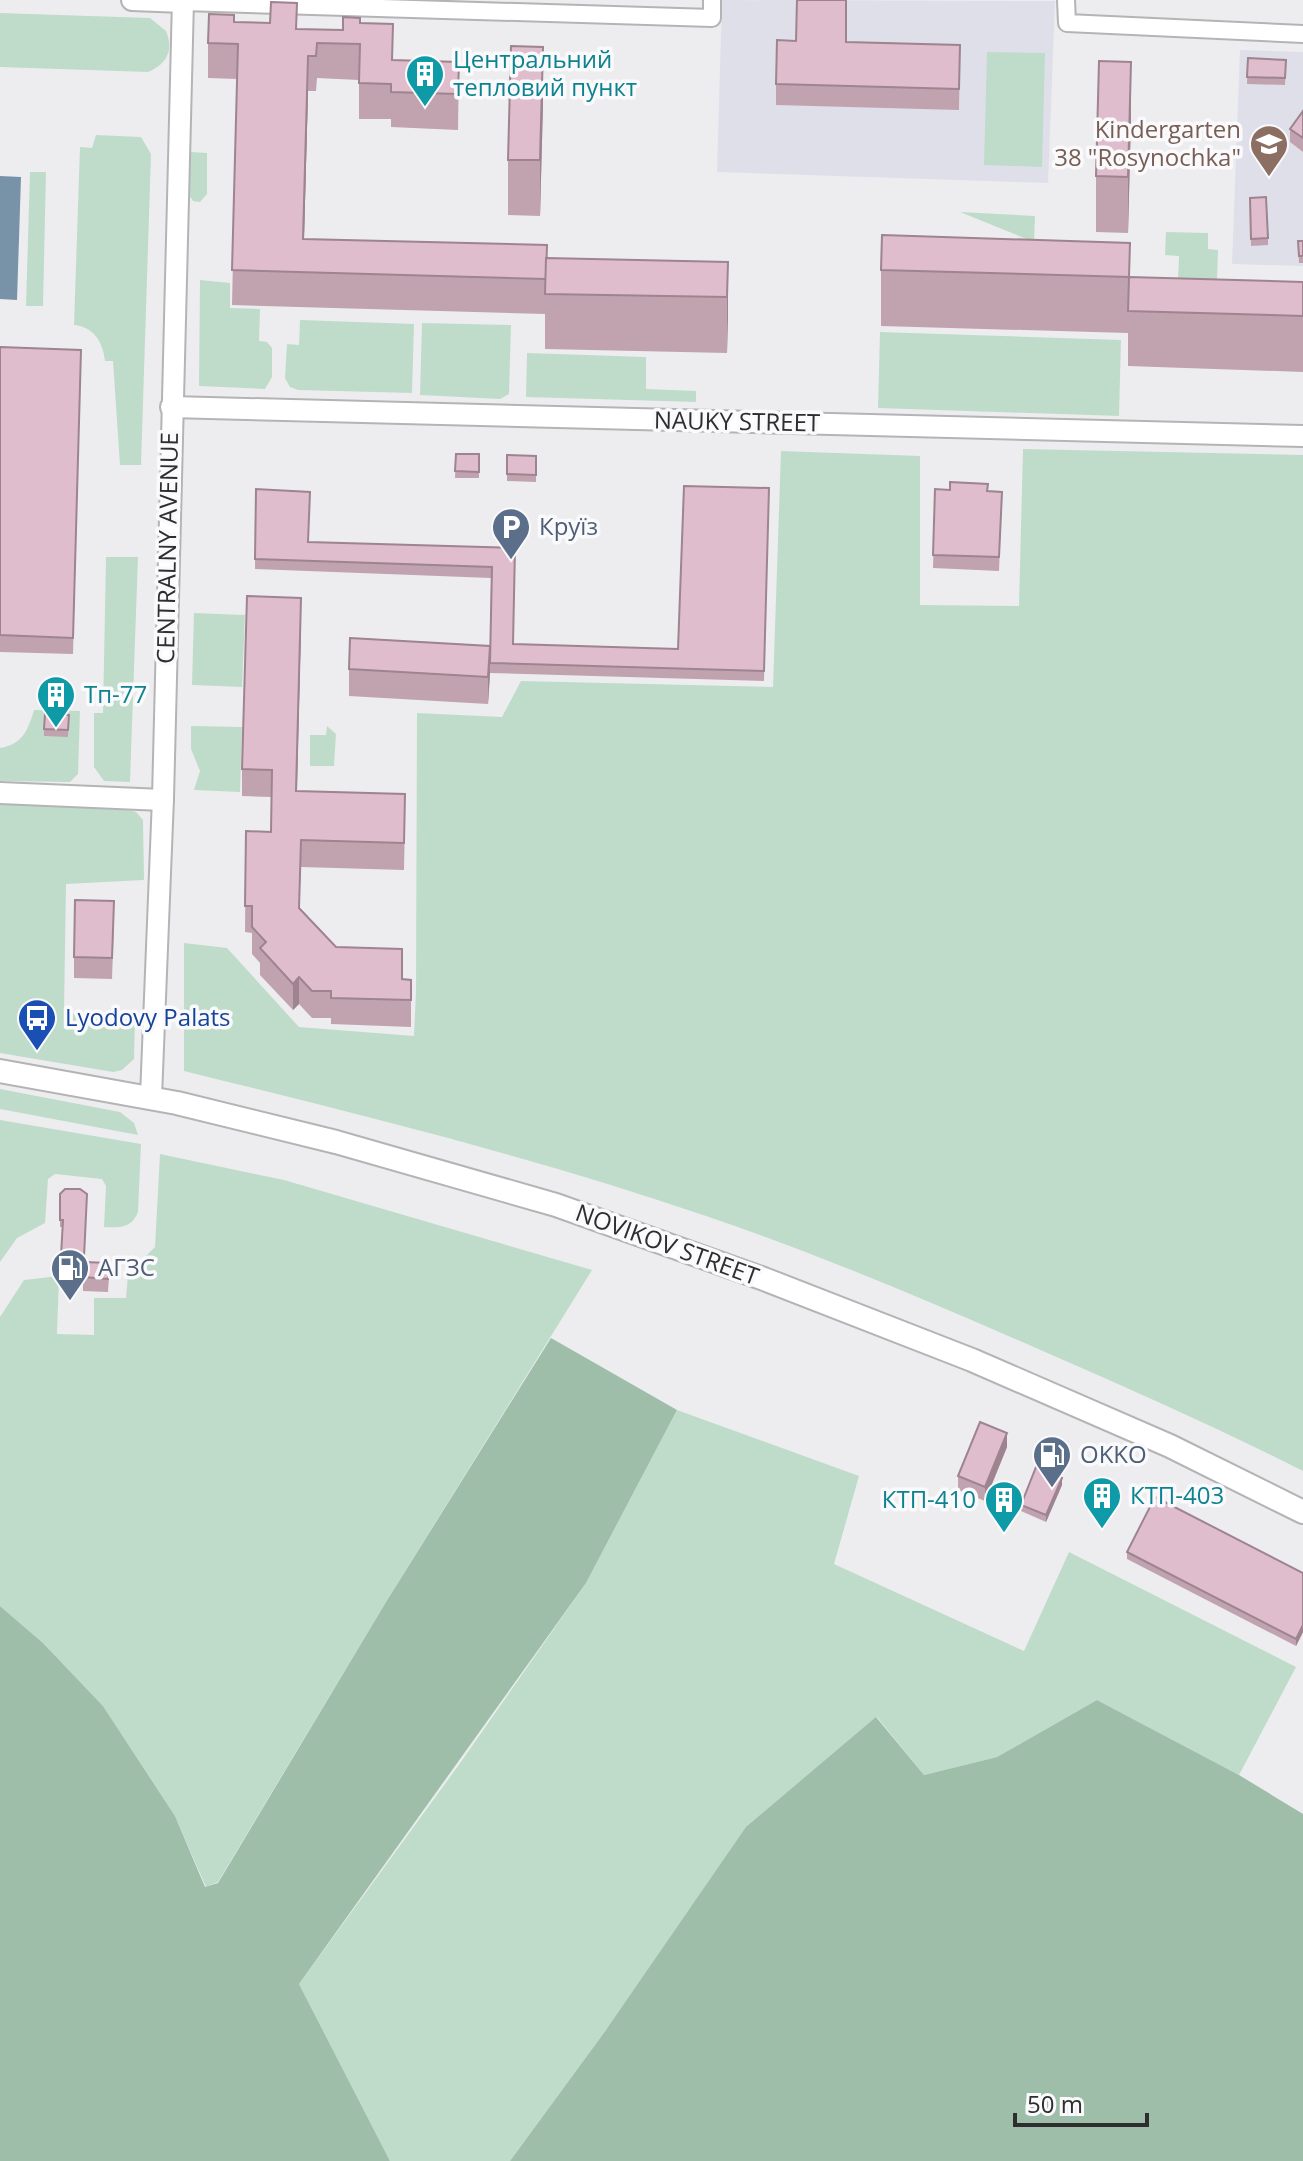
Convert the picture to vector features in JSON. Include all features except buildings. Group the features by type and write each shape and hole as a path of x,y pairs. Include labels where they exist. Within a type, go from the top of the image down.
{"main road":[{"name":"NOVIKOV STREET","path":"0,1071 177,1103 336,1142 556,1205 903,1332 1170,1446 1303,1512"}],"street":[{"path":"132,0 712,18 712,0"},
{"path":"1066,0 1067,23 1303,34"},
{"name":"CENTRALNY AVENUE","path":"151,1097 163,800 183,1"},
{"name":"NAUKY STREET","path":"171,407 1303,436"},
{"path":"0,793 163,800"}],"shaded area":[{"path":"722,0 1055,1 1048,183 717,172"},
{"name":"Kindergarten 38 \"Rosynochka\"","path":"1240,50 1303,52 1303,266 1232,264"}],"green space":[{"path":"0,13 150,18 166,31 169,50 164,61 148,72 0,67"},
{"path":"987,52 1045,53 1042,167 984,165"},
{"path":"96,135 141,137 151,154 141,465 120,465 113,361 105,361 100,342 92,332 74,325 80,147 92,148"},
{"path":"191,152 207,153 207,194 200,202 193,201 189,195"},
{"path":"30,172 46,172 43,306 26,306"},
{"path":"960,212 1035,216 1034,242"},
{"path":"1166,232 1208,233 1208,249 1218,250 1217,280 1178,279 1179,256 1165,255"},
{"path":"200,280 230,283 230,308 260,309 259,341 267,342 272,348 272,377 265,389 199,386"},
{"path":"300,320 414,324 412,393 298,390 290,387 285,378 287,344 299,345"},
{"path":"422,323 511,325 509,394 500,399 420,395"},
{"path":"880,332 1121,340 1119,416 878,408"},
{"path":"527,353 646,357 646,389 696,391 696,402 526,397"},
{"path":"1023,449 1303,455 1303,1471 1003,1334 876,1280 746,1230 510,1155 184,1071 184,943 227,948 299,1027 414,1036 417,713 502,717 521,681 773,687 781,451 920,456 920,605 1019,606"},
{"path":"106,557 138,557 130,782 104,781 94,767 94,713 103,713"},
{"path":"194,613 245,615 242,687 192,685"},
{"path":"34,710 80,711 78,774 70,782 0,781 0,748 14,743 23,735"},
{"path":"191,726 242,727 240,792 194,790 200,771 191,749"},
{"path":"327,726 336,734 334,766 310,766 310,735 326,735"},
{"path":"0,802 118,807 136,812 143,820 144,880 66,884 64,1013 135,1018 134,1059 122,1070 113,1072 0,1053"},
{"path":"0,1089 120,1112 134,1123 138,1135 0,1109"},
{"path":"0,1120 141,1144 138,1212 135,1217 125,1226 104,1227 106,1186 102,1179 55,1174 48,1179 45,1223 17,1238 0,1262"},
{"path":"160,1154 284,1180 592,1270 386,1602 218,1882 206,1887 175,1816 103,1706 43,1643 0,1606 0,1317 24,1280 59,1276 57,1334 94,1335 94,1298 126,1298 128,1274 155,1247"},
{"path":"551,1338 677,1410 586,1583 299,1984 390,2161 0,2161 0,1606 43,1643 103,1706 175,1816 205,1887 218,1883 386,1602"},
{"path":"677,1410 859,1476 834,1564 1024,1651 1069,1552 1296,1667 1239,1775 1097,1700 997,1757 924,1775 877,1717 606,2030 510,2161 390,2161 299,1984 458,1766 586,1583"},
{"path":"1097,1700 1239,1775 1303,1814 1303,2161 510,2161 606,2030 746,1827 876,1717 924,1775 997,1757"}],"water":[{"path":"0,176 21,177 17,300 0,299"}],"place":[{"name":"Центральний тепловий пункт","path":"425,108"},
{"name":"Kindergarten 38 \"Rosynochka\"","path":"1269,178"},
{"name":"Круїз","path":"511,561"},
{"name":"Тп-77","path":"56,729"},
{"name":"Lyodovy Palats","path":"37,1052"},
{"name":"АГЗС","path":"70,1302"},
{"name":"OKKO","path":"1052,1489"},
{"name":"КТП-403","path":"1102,1530"},
{"name":"КТП-410","path":"1004,1534"}]}
